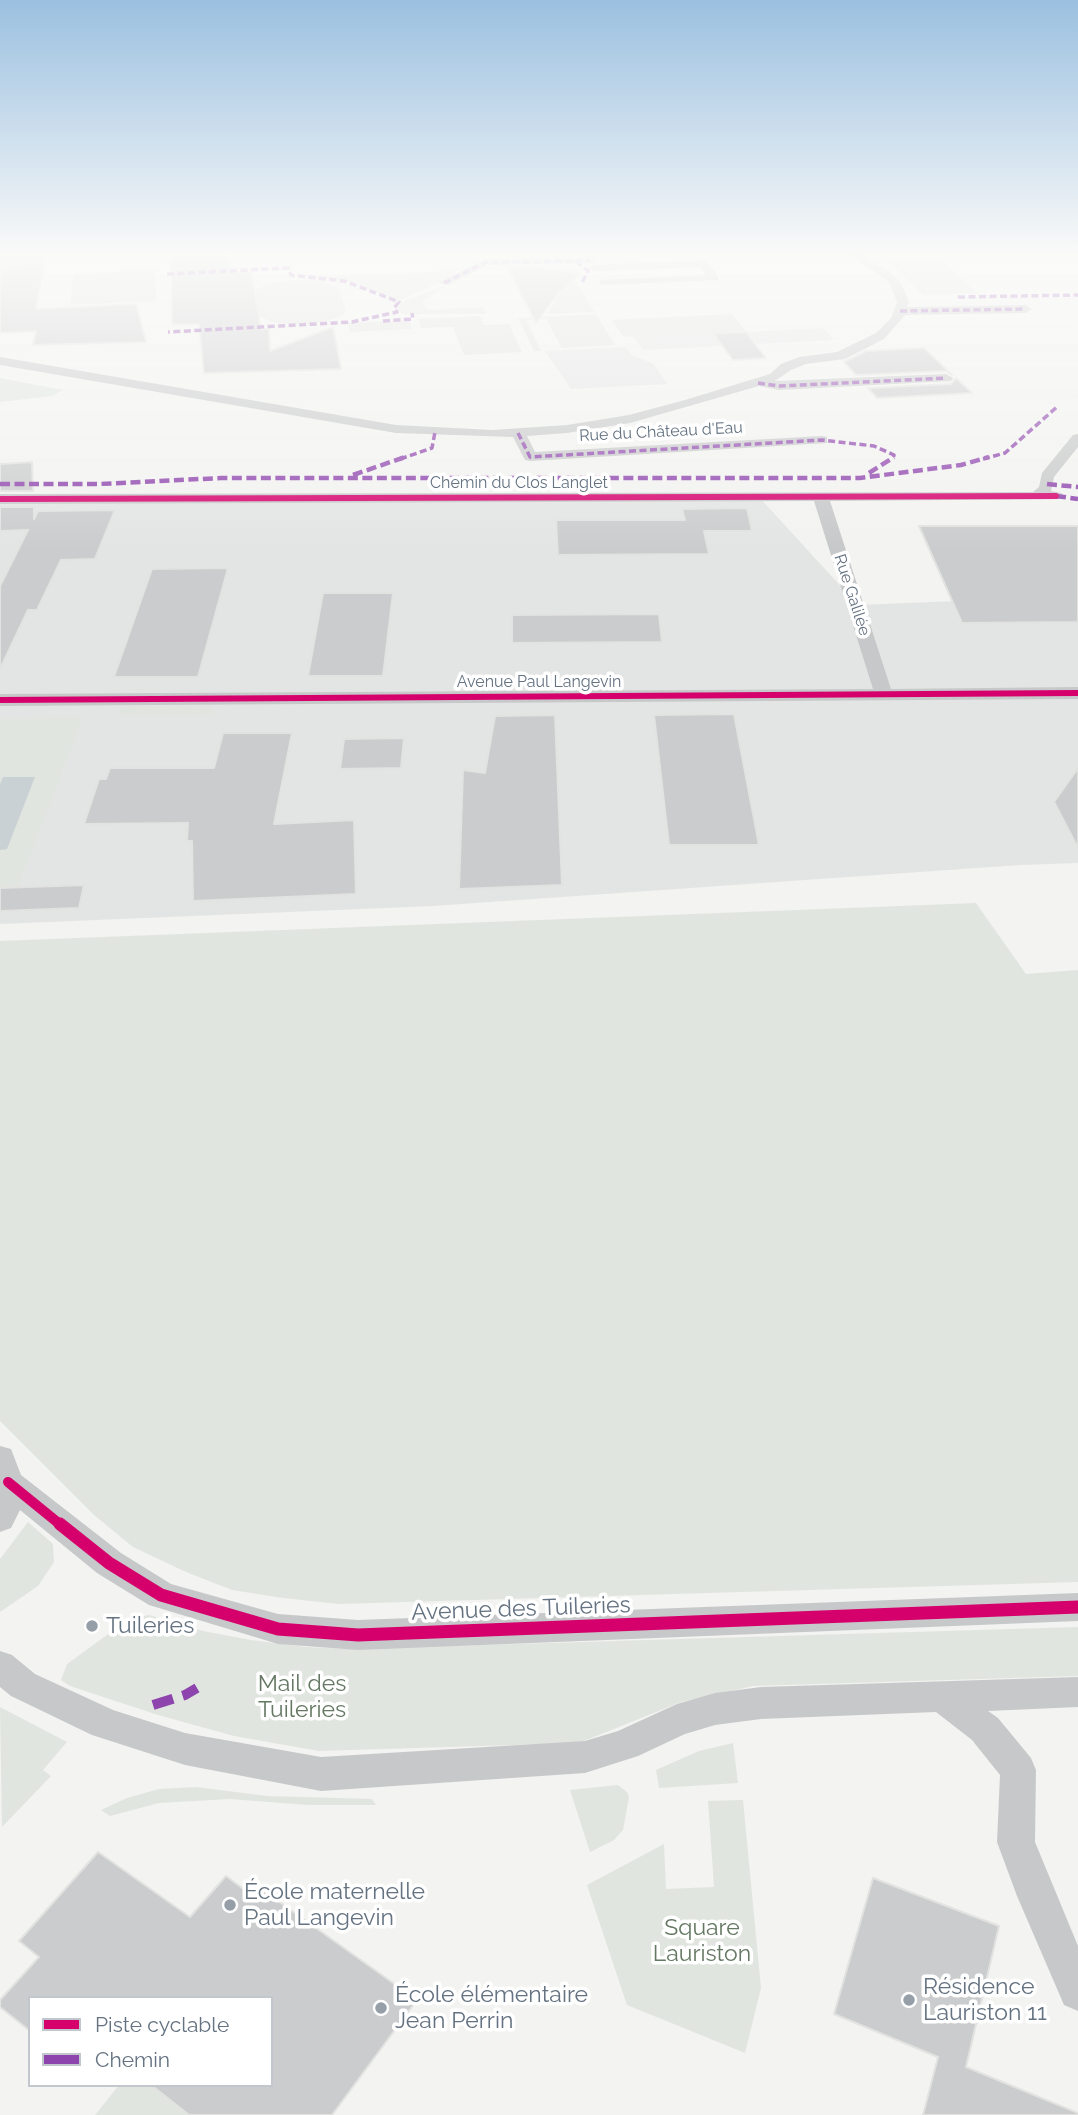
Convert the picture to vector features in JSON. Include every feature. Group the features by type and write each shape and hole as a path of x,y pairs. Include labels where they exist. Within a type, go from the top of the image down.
{"street":[{"name":"Rue du Château d'Eau","path":"0,360 369,426 435,432 517,433 630,419 758,383 780,374 793,363 809,358 840,356 847,353"},
{"name":"Rue du Château d'Eau","path":"758,383 779,386 946,378"},
{"name":"Rue du Château d'Eau","path":"517,433 530,457 822,440"},
{"path":"1038,495 1046,488 1046,477 1078,438"},
{"name":"Rue Galilée","path":"820,495 884,694"},
{"name":"Chemin du Clos Langlet","path":"0,499 1056,496"},
{"name":"Avenue Paul Langevin","path":"0,700 1078,693"},
{"path":"0,1519 6,1504 4,1470"},
{"name":"Avenue des Tuileries","path":"4,1470 109,1563 161,1595 278,1629 358,1635 1078,1607"},
{"path":"0,1666 23,1685 105,1724 185,1749 321,1774 585,1758 625,1745 677,1720 715,1709 761,1703 1078,1692"},
{"path":"942,1696 985,1729 1018,1770 1016,1842 1036,1896 1078,1991"}],"shaded area":[{"path":"546,353 630,353 654,364 667,384 571,389"},
{"path":"727,353 762,353 766,358 733,360"},
{"path":"759,497 858,605 1078,596 1078,863 433,906 0,924 0,504"},
{"path":"3,777 35,777 7,849 0,850 0,784"}],"green space":[{"path":"463,353 508,353 464,355"},
{"path":"0,378 63,390 52,396 0,402"},
{"path":"208,705 213,708 215,714 116,714 121,708 135,706"},
{"path":"83,718 18,887 0,888 0,719"},
{"path":"976,903 1026,974 1078,970 1078,1582 339,1604 283,1598 232,1590 133,1547 94,1515 0,1421 0,941"},
{"path":"28,1522 53,1544 54,1562 38,1586 0,1612 0,1559"},
{"name":"Mail des Tuileries","path":"149,1615 203,1631 251,1640 349,1649 1078,1627 1078,1676 753,1686 681,1702 579,1743 319,1751 234,1736 158,1715 70,1686 61,1680 67,1664 129,1619"},
{"path":"0,1707 67,1742 43,1770 51,1776 2,1827"},
{"path":"733,1743 738,1783 659,1788 656,1770 699,1751"},
{"path":"618,1785 629,1797 623,1830 614,1840 590,1852 570,1790"},
{"path":"196,1787 267,1796 372,1799 376,1805 308,1805 230,1799 159,1803 110,1816 101,1810 127,1798 159,1789"},
{"name":"Square Lauriston","path":"743,1800 761,1988 745,2053 627,2005 587,1885 664,1844 666,1889 714,1887 708,1801"},
{"path":"117,2087 154,2087 189,2115 95,2115"}],"building":[{"path":"202,353 338,353 341,369 204,373"},
{"path":"728,353 762,353 766,358 733,360"},
{"path":"863,353 929,353 952,375 946,371 856,375 844,362"},
{"path":"956,378 972,393 877,398 868,388 951,384"},
{"path":"32,462 33,491 0,491 0,464"},
{"path":"0,507 34,507 34,519 38,511 115,510 95,559 61,560 37,610 28,610 0,669 0,586 28,530 0,531"},
{"path":"747,508 752,531 704,531 709,554 558,555 556,520 685,520 682,509"},
{"path":"919,526 1078,526 1078,622 962,623"},
{"path":"228,568 198,677 114,677 152,569"},
{"path":"323,593 393,593 383,676 308,676"},
{"path":"659,614 662,642 512,643 512,615"},
{"path":"734,714 759,845 669,845 654,715"},
{"path":"555,715 562,885 459,889 463,770 485,773 495,716"},
{"path":"223,733 292,733 274,824 354,820 356,894 193,901 192,841 187,841 188,823 84,824 99,779 106,779 110,768 214,768"},
{"path":"404,738 401,768 340,769 344,739"},
{"path":"1078,768 1078,848 1054,802"},
{"path":"84,885 79,908 0,911 0,888"},
{"path":"98,1852 190,1917 226,1876 257,1899 264,1891 417,2000 332,2115 189,2115 154,2087 273,2087 273,1996 28,1996 28,2029 0,2007 0,2000 39,1957 19,1941"},
{"name":"Résidence Lauriston 11","path":"873,1878 999,1926 966,2067 1078,2115 923,2115 938,2057 834,2014"}],"marked path":[{"path":"758,383 779,386 946,378"},
{"path":"0,484 99,484 221,478 860,478 961,465 1005,453 1058,406"},
{"path":"353,475 432,448 435,432"},
{"path":"518,433 530,457 822,440 874,446 894,455 893,460 869,473"},
{"path":"1047,484 1078,487"},
{"path":"1056,496 1078,499"},
{"path":"153,1705 185,1695 197,1688"}],"cycle path":[{"path":"0,499 1056,496"},
{"path":"0,700 1078,693"},
{"path":"8,1482 109,1563 161,1595 278,1629 358,1635 1078,1607"}],"place":[{"name":"Tuileries","path":"92,1626"},
{"name":"École maternelle Paul Langevin","path":"230,1905"},
{"name":"Résidence Lauriston 11","path":"909,2000"},
{"name":"École élémentaire Jean Perrin","path":"381,2008"}]}
